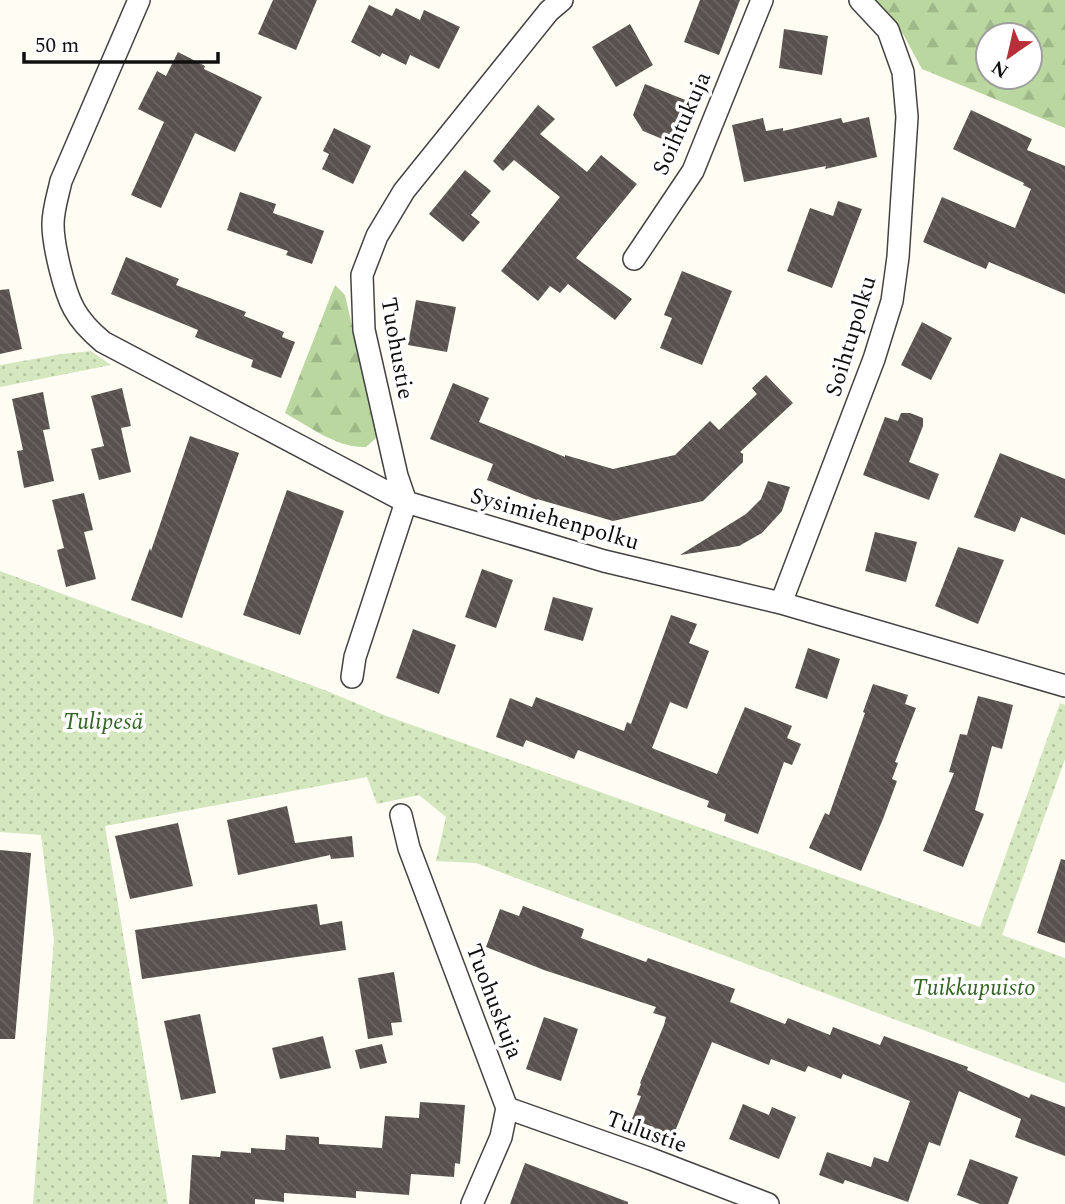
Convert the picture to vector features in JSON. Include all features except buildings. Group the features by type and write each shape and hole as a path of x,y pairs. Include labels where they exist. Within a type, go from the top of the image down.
{"street":[{"name":"Sysimiehenpolku","path":"139,0 61,181 54,208 54,239 73,307 87,328 103,342 406,502 604,561 781,603 1065,686"},
{"name":"Tuohustie","path":"406,502 397,476 364,330 362,275 377,236 404,191 550,11 562,0"},
{"name":"Soihtukuja","path":"634,259 693,171 762,0"},
{"name":"Soihtupolku","path":"781,603 874,359 892,300 898,257 907,117 903,72 888,30 860,0"},
{"path":"352,677 355,657 406,502"},
{"name":"Tuohuskuja","path":"401,815 409,848 507,1108"},
{"path":"472,1204 501,1137 507,1108"},
{"name":"Tulustie","path":"507,1108 652,1159 768,1204"}],"green space":[{"path":"875,0 1065,0 1065,128 975,91 1044,91 1044,21 974,21 974,90 922,69 903,34"},
{"path":"335,285 345,295 377,437 366,447 334,440 285,413"},
{"path":"91,351 111,365 0,387 0,365"},
{"path":"0,571 327,691 384,715 980,927 1060,703 1065,705 1065,759 1002,935 1065,958 1065,1083 476,863 436,861 446,817 419,795 377,804 367,777 105,826 168,1204 33,1204 54,939 41,835 0,832"}],"park label":[{"name":"Tulipesä","path":"103,721"},
{"name":"Tuikkupuisto","path":"974,987"}]}
